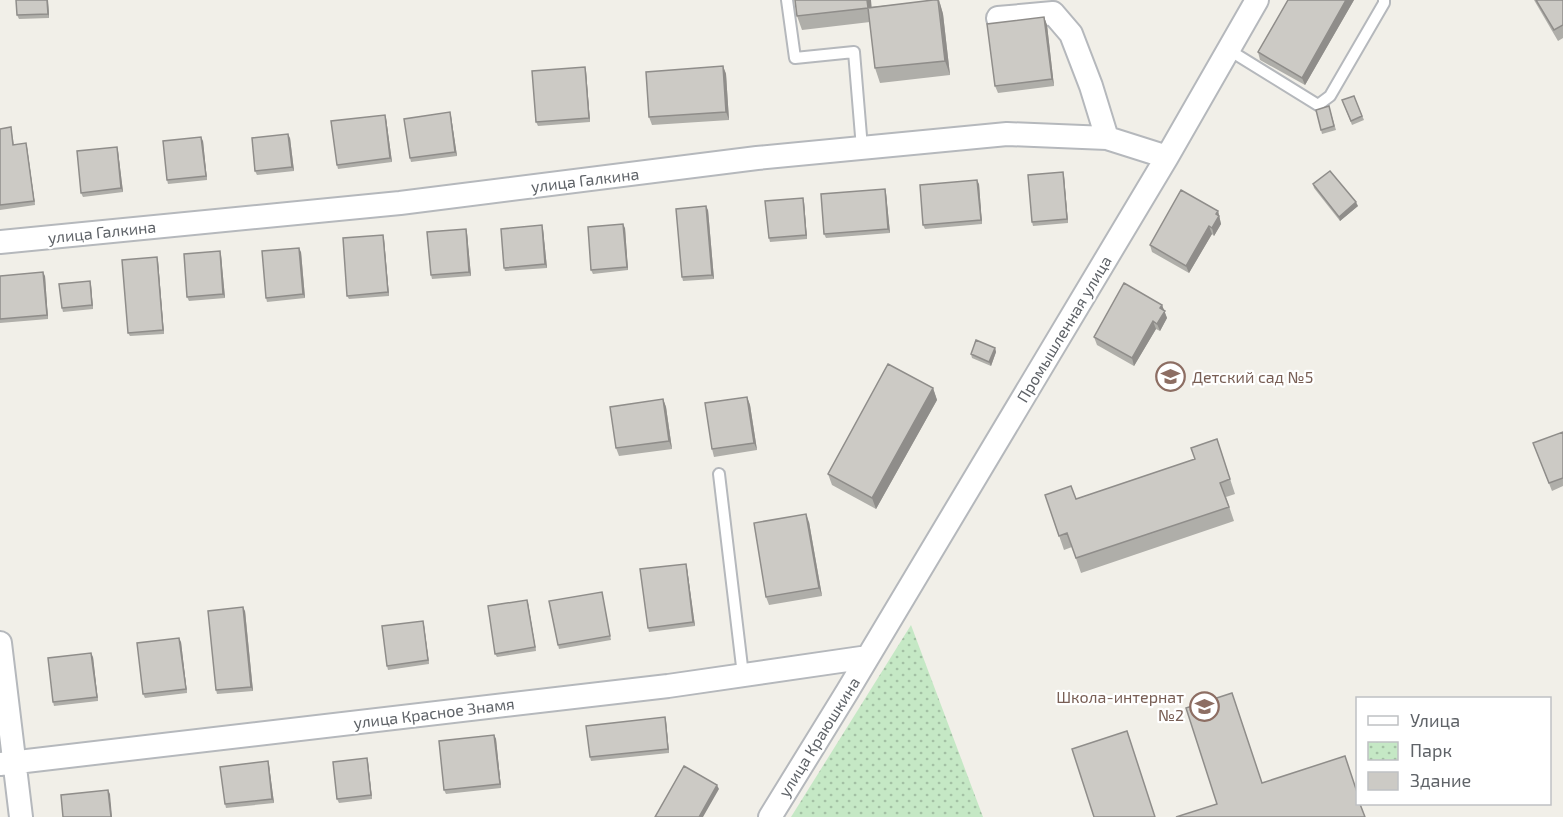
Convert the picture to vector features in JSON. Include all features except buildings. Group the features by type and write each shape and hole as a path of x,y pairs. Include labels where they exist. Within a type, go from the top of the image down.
{"street":[{"name":"Промышленная улица","path":"868,657 1167,157 1257,0"},
{"path":"998,18 1053,13 1071,34 1091,86 1107,138"},
{"name":"улица Галкина","path":"0,242 400,203 758,158 1007,134 1107,138 1167,157"},
{"path":"0,643 8,763 21,817"},
{"name":"улица Красное Знамя","path":"8,763 656,687 868,657"},
{"name":"улица Краюшкина","path":"770,817 868,657"}],"lane":[{"path":"787,0 795,58 854,52 862,148"},
{"path":"1228,50 1318,105 1330,96 1384,0"},
{"path":"719,474 743,675"}],"green space":[{"path":"911,625 983,817 791,817"}],"place":[{"name":"Детский сад №5","path":"1171,377"},
{"name":"Школа-интернат №2","path":"1205,706"}]}
